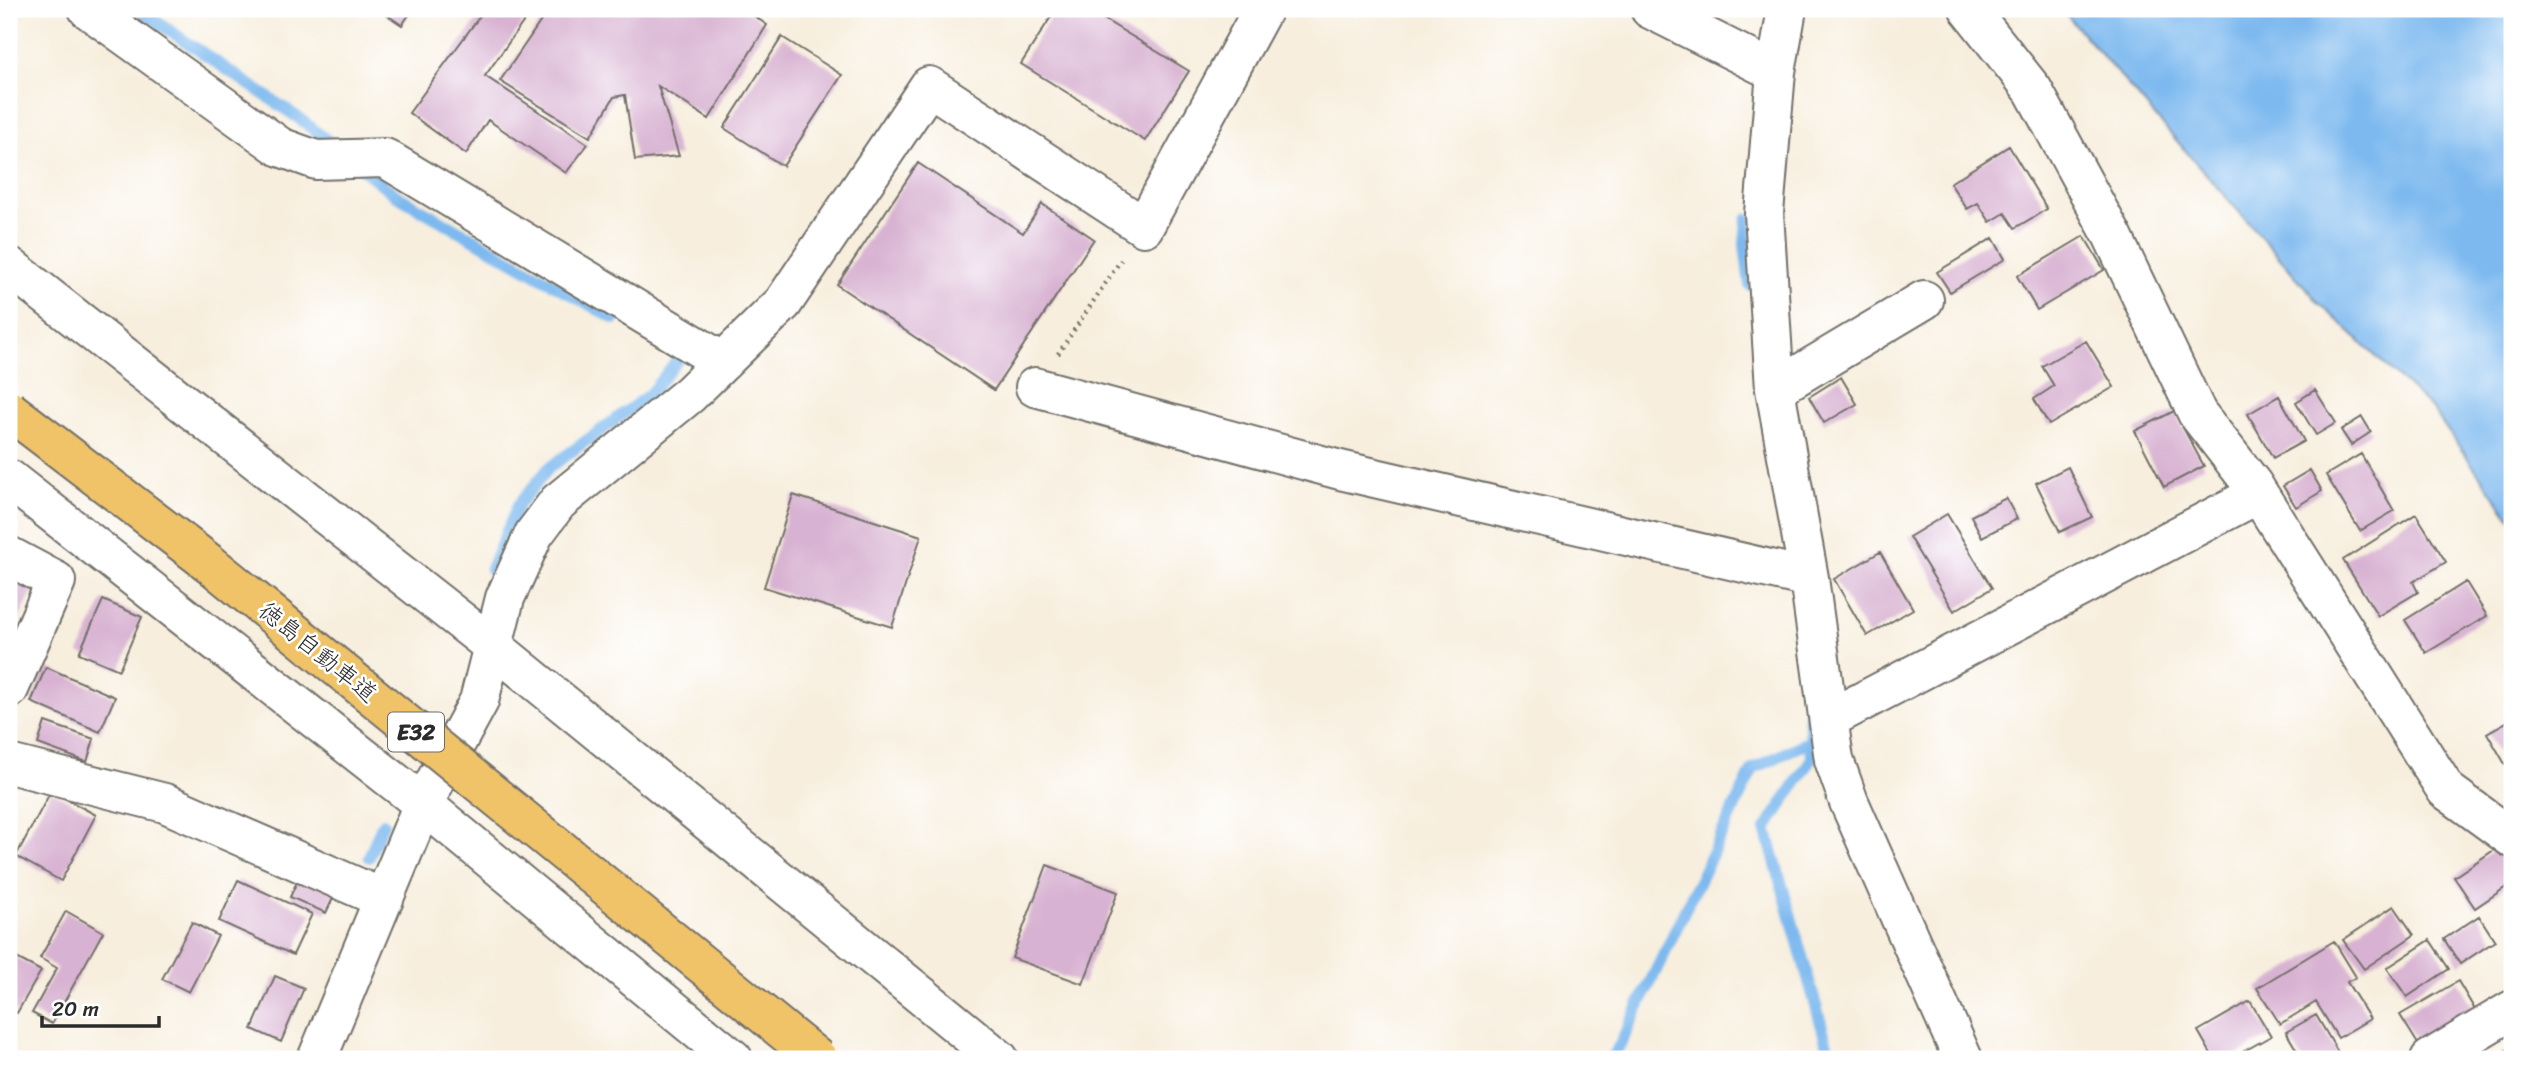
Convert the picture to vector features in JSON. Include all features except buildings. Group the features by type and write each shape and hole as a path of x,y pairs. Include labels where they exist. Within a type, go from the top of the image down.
{"highway":[{"name":"徳島自動車道","path":"9,410 209,563 818,1059"}],"street":[{"path":"88,9 280,147 316,160 385,158 723,362"},
{"path":"317,1059 423,804 479,701 505,597 534,534 558,502 690,394 783,303 929,86 1144,227 1264,9"},
{"path":"1650,9 1763,67"},
{"path":"1787,9 1763,67 1764,213 1775,389 1794,575 1829,719 1834,760 1849,803 1963,1059"},
{"path":"1969,9 2033,90 2112,235 2197,413 2258,494 2446,790 2512,838"},
{"path":"9,266 494,647 999,1059"},
{"path":"1775,389 1924,300"},
{"path":"1035,387 1340,470 1794,575"},
{"path":"9,479 423,804 733,1059"},
{"path":"1829,719 2258,494"},
{"path":"9,556 56,581 9,690"},
{"path":"9,764 165,803 384,899"},
{"path":"2430,1059 2512,1010"}],"path":[{"path":"1035,387 1144,227"}],"water":[{"path":"2061,9 2512,9 2512,520 2432,409 2320,304"}],"waterway":[{"path":"138,9 300,119 338,149"},
{"path":"360,167 397,196 615,319"},
{"path":"1747,219 1745,245 1750,285"},
{"path":"491,569 518,505 549,468 649,395 681,356 670,350"},
{"path":"1809,712 1812,758 1766,829 1831,1059"},
{"path":"1610,1059 1620,1045 1753,769 1811,740"},
{"path":"369,857 383,823"}]}
